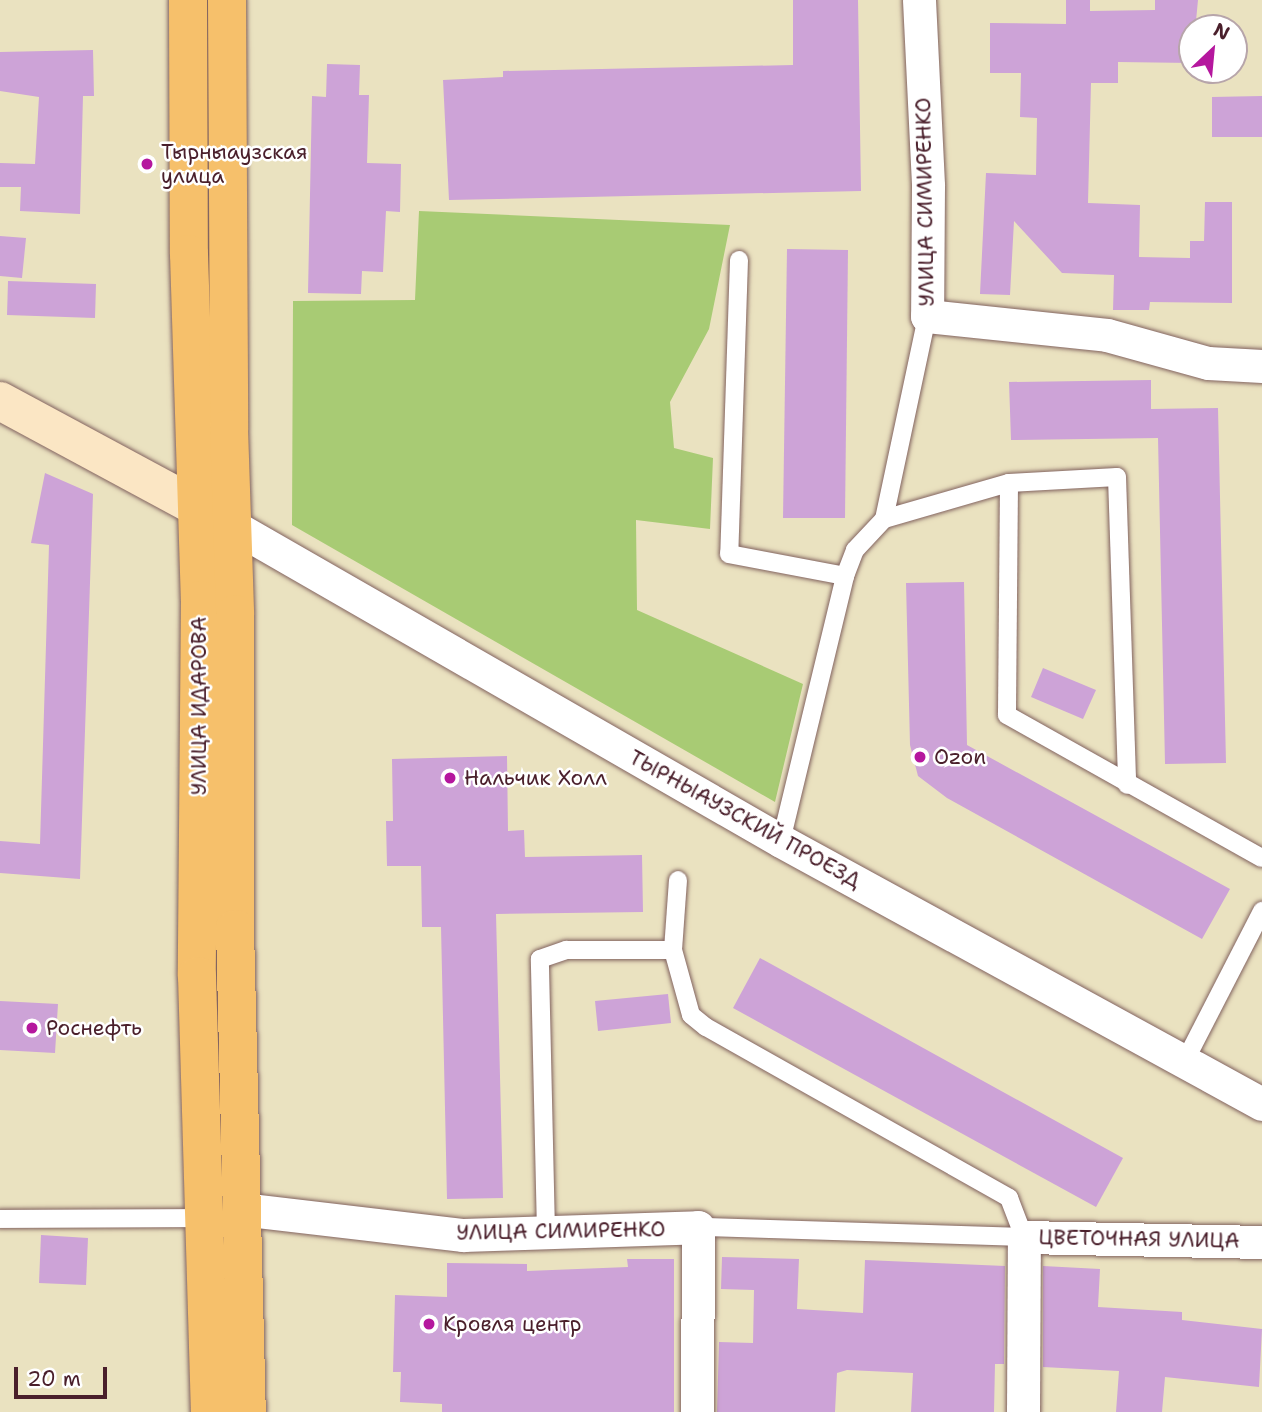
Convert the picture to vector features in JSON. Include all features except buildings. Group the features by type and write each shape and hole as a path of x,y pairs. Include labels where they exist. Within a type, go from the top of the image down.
{"main road":[{"name":"УЛИЦА ИДАРОВА","path":"188,0 189,254 196,506 197,976 210,1412"},
{"name":"УЛИЦА ИДАРОВА","path":"227,0 241,1209 247,1412"}],"street":[{"name":"УЛИЦА СИМИРЕНКО","path":"919,0 928,186 927,316 1107,335 1208,363 1262,366"},
{"path":"0,401 233,526"},
{"name":"ТЫРНЫАУЗСКИЙ ПРОЕЗД","path":"233,526 781,841 1262,1104"},
{"name":"УЛИЦА СИМИРЕНКО","path":"241,1209 463,1235 698,1227"},
{"path":"697,1412 698,1227"},
{"name":"ЦВЕТОЧНАЯ УЛИЦА","path":"1023,1412 1024,1237 1262,1242"}],"lane":[{"path":"738,260 729,554 845,576"},
{"path":"884,519 927,316"},
{"path":"781,841 845,576 855,550 884,519 1009,483 1117,477 1127,785"},
{"path":"1009,483 1007,715 1127,785 1262,858"},
{"path":"678,880 673,950 691,1015 706,1027 1009,1198 1024,1237 698,1227"},
{"path":"1185,1061 1262,911"},
{"path":"546,1232 540,960 566,950 673,950"},
{"path":"0,1219 204,1218"}],"green space":[{"path":"419,211 730,225 709,329 670,402 674,448 713,458 710,529 636,520 637,610 803,684 775,802 292,525 293,301 415,300"}],"place":[{"name":"Тырныаузская улица","path":"147,164"},
{"name":"Ozon","path":"920,757"},
{"name":"Нальчик Холл","path":"450,778"},
{"name":"Роснефть","path":"32,1028"},
{"name":"Кровля центр","path":"429,1324"}]}
